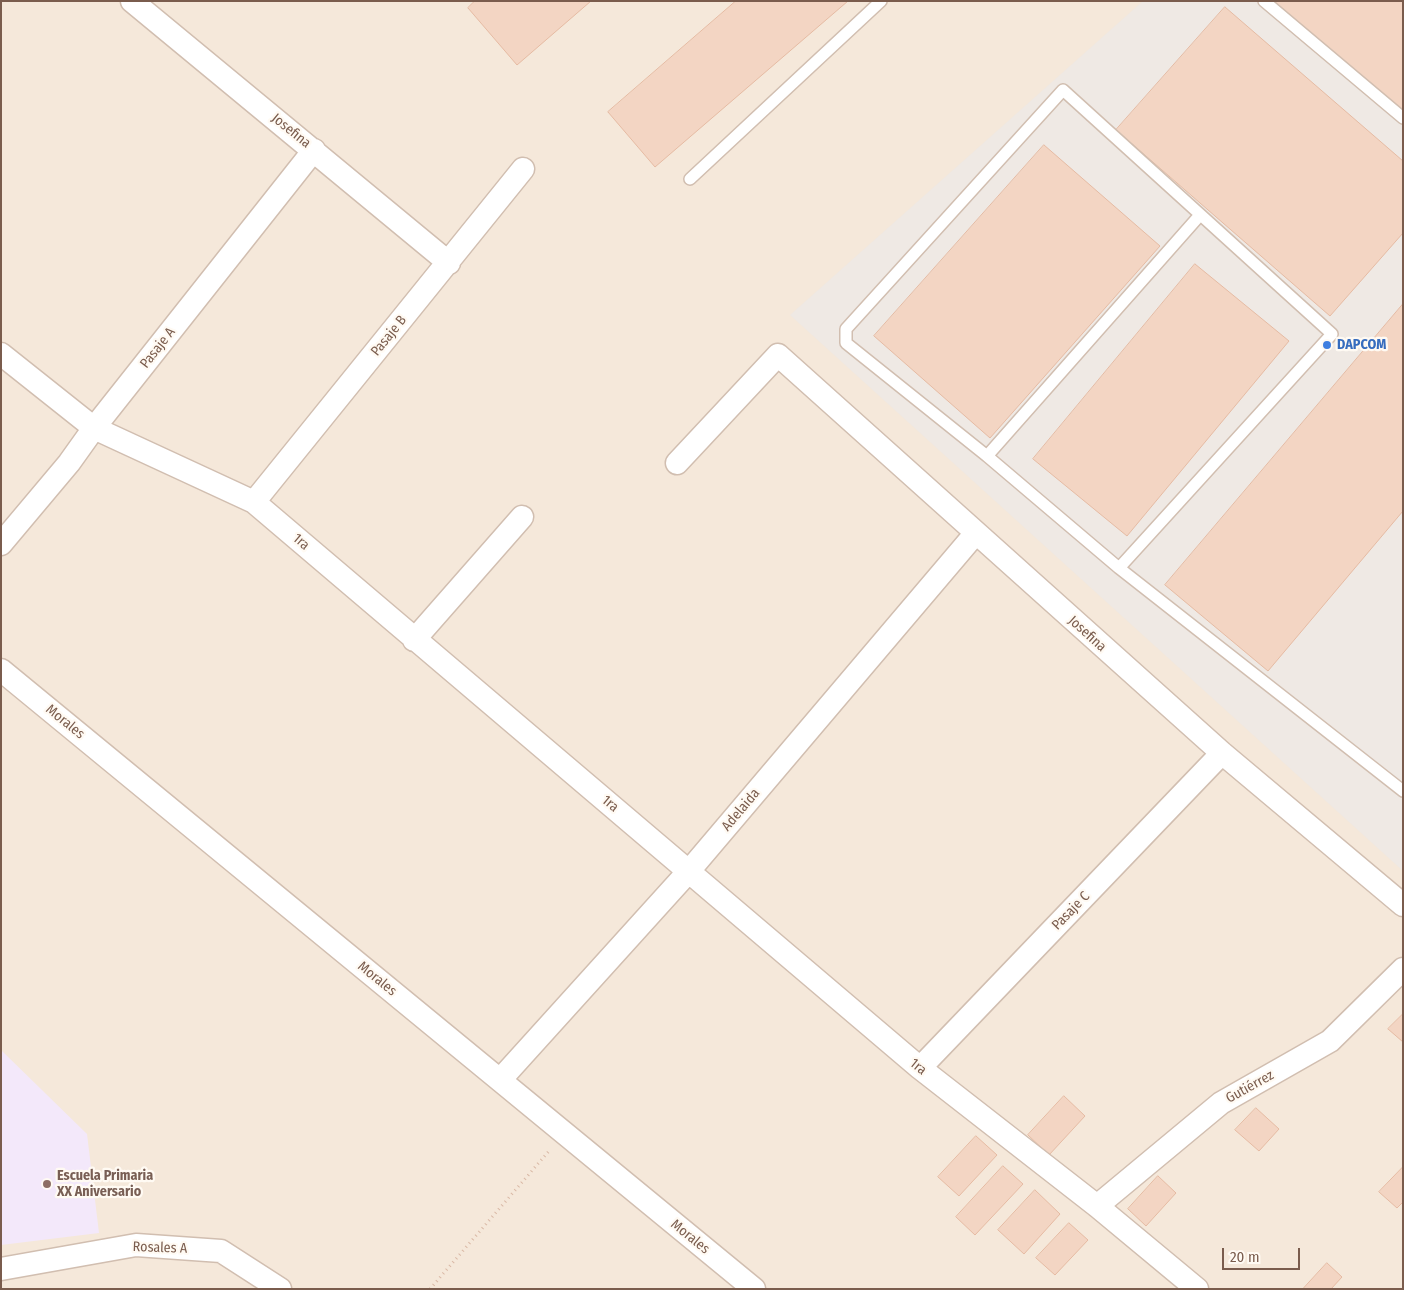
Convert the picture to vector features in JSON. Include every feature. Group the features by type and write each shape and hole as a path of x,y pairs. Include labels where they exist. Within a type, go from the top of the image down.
{"street":[{"name":"Josefina","path":"132,1 449,262"},
{"name":"Pasaje A","path":"1,544 69,463 94,428 314,150"},
{"name":"Pasaje B","path":"254,502 523,169"},
{"name":"1ra","path":"1,354 94,428 254,502 414,640 920,1068 1097,1206 1197,1289"},
{"name":"Josefina","path":"677,463 778,355 975,534 1222,753 1403,905"},
{"path":"414,640 522,517"},
{"name":"Adelaida","path":"500,1080 689,871 975,534"},
{"name":"Morales","path":"1,670 754,1289"},
{"name":"Pasaje C","path":"920,1068 1222,753"},
{"name":"Gutiérrez","path":"1097,1206 1221,1103 1330,1042 1403,969"},
{"name":"Rosales A","path":"1,1269 136,1245 221,1251 280,1289"}],"lane":[{"path":"690,178 881,1"},
{"path":"1264,1 1403,118"},
{"path":"1119,568 1332,334 1062,90 846,329 846,343 987,456 1119,568 1403,791"},
{"path":"987,456 1200,215"}],"path":[{"path":"430,1289 564,1133"}],"shaded area":[{"path":"1,1 1403,1 1403,1289 1,1289"},
{"path":"1143,1 1403,1 1403,871 790,315"},
{"name":"Escuela Primaria XX Aniversario","path":"1,1050 87,1134 99,1233 1,1245"}],"building":[{"path":"475,1 591,1 517,65 468,8"},
{"path":"736,1 848,1 655,167 608,112"},
{"path":"1271,1 1403,1 1403,113"},
{"path":"1225,7 1403,161 1403,233 1330,316 1116,130"},
{"path":"1044,145 1160,246 990,438 874,336"},
{"path":"1195,264 1289,341 1127,536 1033,459"},
{"path":"1403,304 1403,511 1268,671 1165,585"},
{"path":"1403,1014 1403,1042 1388,1029"},
{"path":"1064,1096 1085,1116 1049,1155 1028,1135"},
{"path":"1256,1108 1279,1129 1259,1151 1235,1130"},
{"path":"976,1136 997,1155 959,1196 938,1177"},
{"path":"1003,1166 1023,1184 975,1235 956,1217"},
{"path":"1403,1167 1403,1202 1397,1208 1379,1192"},
{"path":"1158,1176 1176,1193 1146,1226 1128,1209"},
{"path":"1035,1190 1060,1214 1024,1254 998,1230"},
{"path":"1069,1223 1088,1240 1055,1275 1036,1258"},
{"path":"1327,1263 1342,1277 1331,1289 1303,1289"}],"place":[{"name":"DAPCOM","path":"1327,345"},
{"name":"Escuela Primaria XX Aniversario","path":"47,1184"}]}
